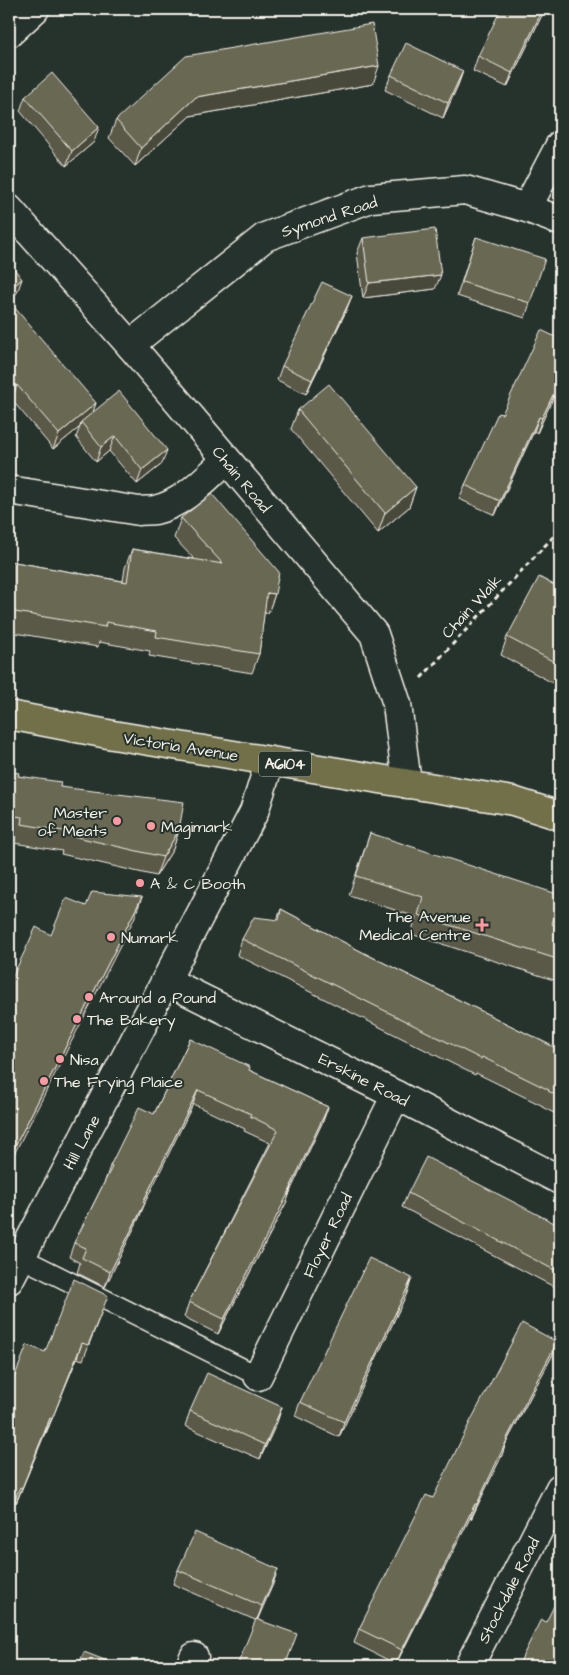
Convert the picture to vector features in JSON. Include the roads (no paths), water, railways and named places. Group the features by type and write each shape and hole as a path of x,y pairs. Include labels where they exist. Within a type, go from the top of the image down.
{"main road":[{"name":"Victoria Avenue","path":"9,715 113,735 513,802 560,816"}],"street":[{"path":"9,33 35,9"},
{"path":"527,208 560,145"},
{"name":"Symond Road","path":"130,345 265,237 371,198 465,190 527,208 560,221"},
{"name":"Chain Road","path":"9,209 130,345 374,634 397,704 407,784"},
{"path":"9,490 140,511 155,510 173,504 195,488 226,460"},
{"name":"Hill Lane","path":"14,1269 167,981 254,812 270,761"},
{"name":"Erskine Road","path":"167,981 396,1095 560,1180"},
{"name":"Floyer Road","path":"258,1376 396,1095"},
{"name":"Stockdale Road","path":"469,1666 560,1488"}],"lane":[{"path":"14,1269 258,1376"}],"place":[{"name":"Master of Meats","path":"117,821"},
{"name":"Magimark","path":"151,826"},
{"name":"A & C Booth","path":"140,883"},
{"name":"The Avenue Medical Centre","path":"482,925"},
{"name":"Numark","path":"111,937"},
{"name":"Around a Pound","path":"89,997"},
{"name":"The Bakery","path":"77,1019"},
{"name":"Nisa","path":"60,1059"},
{"name":"The Frying Plaice","path":"44,1081"}]}
